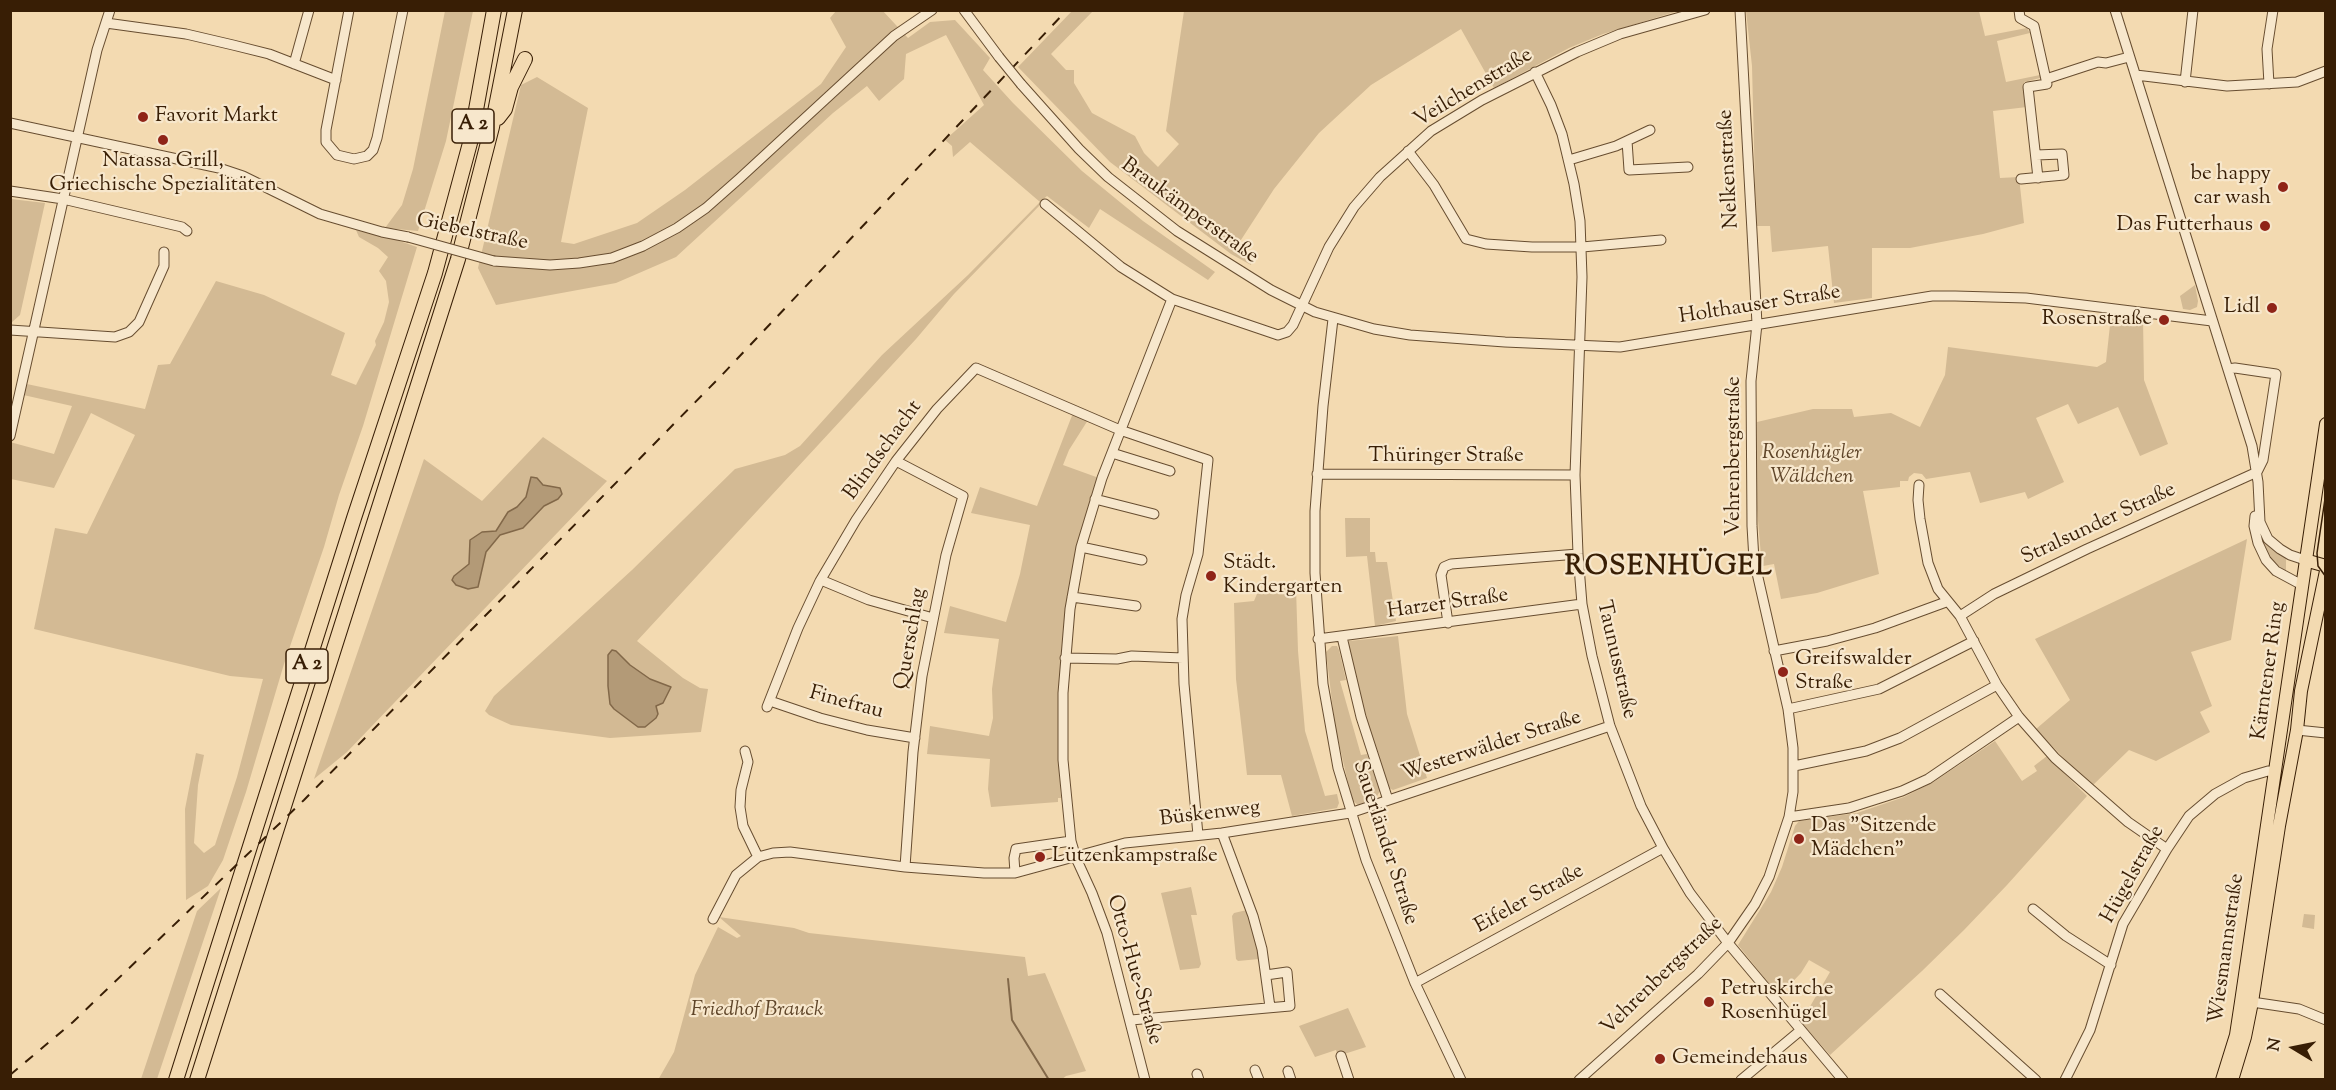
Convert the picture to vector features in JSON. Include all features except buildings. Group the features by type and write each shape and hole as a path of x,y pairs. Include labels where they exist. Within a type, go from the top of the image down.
{"highway":[{"name":"A 2","path":"176,1080 354,518 435,273 470,143 494,10"},
{"name":"A 2","path":"197,1080 462,245 492,127 515,10"},
{"path":"492,127 505,109 511,87 525,59"}],"main road":[{"name":"Kärntener Ring","path":"2273,825 2276,768 2325,424"},
{"path":"2305,560 2325,566"},
{"name":"Kärntener Ring","path":"2273,825 2291,765 2301,691 2323,592 2325,571"},
{"name":"Kärntener Ring","path":"2302,585 2323,592"},
{"name":"Wiesmannstraße","path":"2232,1080 2253,1002 2273,825"},
{"name":"Wiesmannstraße","path":"2222,1080 2238,1024 2273,825"}],"street":[{"path":"10,436 97,50 110,10"},
{"path":"294,64 309,10"},
{"path":"349,10 326,130 326,142 338,155 354,159 367,156 373,150 403,10"},
{"name":"Giebelstraße","path":"10,123 219,168 243,177 313,212 494,261 550,265 579,263 612,258 643,246 677,228 706,208 894,36 932,10"},
{"name":"Braukämperstraße","path":"964,10 1021,84 1079,149 1143,205 1256,283 1315,312"},
{"name":"Veilchenstraße","path":"1045,204 1121,267 1172,299 1278,335 1287,332 1293,325 1329,248 1354,207 1380,177 1431,131 1535,72 1620,34 1705,10"},
{"name":"Nelkenstraße","path":"1740,10 1757,324"},
{"path":"2019,10 2020,18 2034,26 2047,84 2028,87 2037,178"},
{"path":"2115,10 2252,446 2257,472 2260,522 2268,539 2290,555 2305,560"},
{"path":"2185,82 2193,10"},
{"path":"2268,84 2268,49 2273,10"},
{"path":"106,22 224,43 269,54 336,80"},
{"path":"2046,79 2098,62 2106,63 2129,57"},
{"path":"2136,75 2227,86 2297,82 2325,71"},
{"name":"Taunusstraße","path":"1535,72 1551,105 1569,160 1582,247 1575,475 1578,554 1582,604 1592,656 1610,726 1641,806 1690,893 1728,943 1843,1080"},
{"path":"1569,160 1627,141 1650,129"},
{"path":"1627,141 1629,170 1688,167"},
{"path":"1408,151 1434,185 1466,239 1486,244 1582,247 1661,240"},
{"path":"2021,179 2064,176 2062,154 2036,155"},
{"path":"10,191 63,199 182,227 188,231"},
{"path":"10,330 115,337 129,332 138,322 164,266 164,252"},
{"name":"Holthauser Straße","path":"1315,312 1374,329 1410,335 1579,347 1620,347 1932,296 2026,298 2212,321"},
{"name":"Otto-Hue-Straße","path":"1145,1080 1107,933 1071,841 1063,760 1065,658 1072,597 1081,548 1095,499 1172,299"},
{"name":"Sauerländer Straße","path":"1333,319 1317,474 1315,573 1323,684 1338,768 1350,813 1382,906 1461,1080"},
{"name":"Vehrenbergstraße","path":"1579,1080 1689,982 1728,943 1755,904 1768,877 1789,817 1794,766 1788,709 1754,560 1751,390 1757,324"},
{"name":"Blindschacht","path":"768,704 798,628 821,580 856,519 896,461 937,409 976,368 1120,430"},
{"path":"2228,369 2276,374 2263,460 2257,472"},
{"path":"1120,430 1208,460 1198,554 1186,595 1182,620 1183,658 1198,835"},
{"path":"1112,453 1170,471"},
{"name":"Querschlag","path":"896,461 963,496 946,555 922,676 913,752 905,867"},
{"name":"Stralsunder Straße","path":"1960,616 1994,594 2257,472"},
{"name":"Thüringer Straße","path":"1317,474 1575,475"},
{"path":"1919,485 1918,500 1928,563 1938,590 1960,616 1997,684 2019,717 2055,758 2091,792 2128,822 2167,849"},
{"path":"1095,499 1154,514"},
{"path":"2258,508 2254,526 2263,555 2276,571 2302,585"},
{"path":"1081,548 1142,560"},
{"path":"1448,623 1441,575 1444,567 1451,564 1578,554"},
{"path":"821,580 869,600 933,618"},
{"path":"1072,597 1136,606"},
{"path":"1774,651 1827,641 1875,628 1946,602"},
{"name":"Harzer Straße","path":"1318,639 1342,638 1582,604"},
{"name":"Sauerländer Straße","path":"1342,638 1361,717 1388,800"},
{"path":"1788,709 1880,689 1974,641"},
{"path":"1065,658 1132,656 1183,658"},
{"path":"1794,766 1866,751 1900,738 1997,684"},
{"name":"Finefrau","path":"768,704 840,724 915,738"},
{"path":"1789,817 1850,808 1902,791 1928,779 2019,717"},
{"name":"Westerwälder Straße","path":"1350,813 1610,726"},
{"path":"2297,730 2325,733"},
{"path":"744,751 748,762 741,790 740,807 743,826 758,857"},
{"name":"Kärntener Ring","path":"2276,768 2291,765"},
{"name":"Hügelstraße","path":"2065,1080 2090,1030 2123,924 2189,816 2215,794 2244,778 2276,768"},
{"name":"Büskenweg","path":"1076,858 1125,843 1222,833 1350,813"},
{"path":"1222,833 1253,916 1264,961 1270,1007"},
{"path":"1015,873 1016,849 1071,841"},
{"name":"Eifeler Straße","path":"1415,983 1663,848"},
{"path":"713,919 736,875 758,857 781,851 905,867 984,873 1015,873 1076,858"},
{"path":"2033,909 2066,936 2111,965"},
{"path":"1131,1020 1290,1006 1287,972 1266,975"},
{"path":"1940,994 2036,1080"},
{"path":"2253,1002 2295,1008 2325,1020"},
{"path":"1741,1080 1802,1030"},
{"path":"1341,1056 1349,1080"}],"green space":[{"path":"882,10 908,38 930,22 955,20 990,58 983,70 1082,171 1143,221 1215,272 1208,280 1100,209 1089,228 1047,196 1040,202 970,142 953,157 952,146 945,140 984,105 946,35 906,54 904,79 879,101 867,86 833,113 676,257 616,283 496,305 478,268 521,85 537,77 588,108 561,242 574,244 637,223 685,190 821,84 846,47 830,18 836,11"},
{"path":"445,11 473,11 446,141 418,231 385,228 402,205 413,169"},
{"path":"1072,11 1093,11 1051,54 1066,70 1074,70 1074,83 1092,113 1135,136 1144,153 1158,167 1179,144 1166,131 1184,11 1678,11 1603,34 1569,48 1494,88 1461,29 1371,85 1319,133 1274,189 1239,243 1252,254 1251,265 1231,254 1110,162 1018,67"},
{"path":"1746,11 1979,11 1985,36 2027,28 2030,33 1997,41 2006,82 2040,75 2040,78 2024,82 2027,107 1993,111 2000,178 2019,177 2024,223 1983,234 1910,248 1872,248 1872,298 1834,303 1828,246 1772,252 1770,226 1756,226 1752,66"},
{"path":"11,199 45,203 20,315 11,323"},
{"path":"1040,202 1040,205 954,294 916,339 637,641 683,678 700,688 708,689 701,732 610,738 511,725 485,711 494,696 632,570 735,469 785,455 800,446 882,355 968,275"},
{"path":"356,230 388,237 417,247 363,426 284,664 223,860 208,886 186,900 185,809 196,753 204,755 198,785 194,843 204,853 215,845 237,777 263,679 230,676 34,629 55,528 87,534 135,435 91,413 54,488 11,479 10,442 54,454 72,406 19,394 22,383 145,409 158,365 170,364 216,281 264,295 345,333 331,375 356,385 376,345 375,341 384,322 389,302 386,281 379,271 388,257 359,237"},
{"path":"2195,285 2197,307 2190,310 2183,309 2180,296"},
{"name":"Rosenhügler Wäldchen","path":"2111,316 2143,319 2144,380 2168,444 2140,456 2118,407 2078,424 2068,404 2036,418 2064,482 2028,499 2025,492 1980,503 1970,472 1926,479 1922,474 1914,473 1908,481 1900,481 1900,487 1863,491 1879,574 1817,593 1781,599 1774,564 1763,566 1761,556 1757,509 1757,422 1813,409 1852,409 1854,417 1891,413 1920,427 1945,375 1948,347 2097,367 2106,362"},
{"path":"1073,413 1088,420 1069,450 1063,465 1099,478 1066,612 1062,642 1058,701 1061,798 1058,798 1058,802 991,807 988,789 990,759 927,754 930,726 989,736 993,718 992,689 999,639 944,633 950,606 1006,622 1020,574 1030,525 971,513 980,487 1037,506"},
{"path":"543,437 607,481 347,752 314,779 424,459 482,501"},
{"path":"1345,518 1370,518 1370,552 1375,552 1376,562 1387,562 1396,621 1375,626 1367,556 1346,557"},
{"path":"2259,533 2286,558 2286,572 2267,555"},
{"path":"2247,539 2231,640 2191,652 2212,706 2200,712 2210,732 2156,761 2129,750 2091,787 2036,729 2070,700 2035,639"},
{"path":"1296,588 1298,651 1305,731 1325,796 1337,794 1339,803 1337,808 1292,816 1281,775 1247,775 1236,679 1234,603 1254,601 1259,589"},
{"path":"1398,636 1407,714 1427,778 1393,790 1389,788 1363,714 1348,645 1349,641"},
{"path":"1332,646 1337,646 1339,650 1346,680 1340,681 1361,755 1367,754 1380,791 1376,798 1358,805 1352,800 1335,726 1326,652"},
{"path":"1995,741 2022,781 2037,771 2034,766 2047,756 2087,796 1964,930 1830,1055 1801,1022 1830,972 1809,960 1801,973 1779,996 1738,945 1771,892 1795,826 1799,821 1857,813 1904,797 1935,781"},
{"path":"1191,887 1197,915 1191,915 1201,964 1199,968 1180,970 1161,893"},
{"path":"221,888 157,1079 141,1079 197,911"},
{"path":"1247,910 1257,943 1259,959 1238,961 1232,916 1234,913"},
{"path":"2304,914 2315,915 2314,929 2302,927"},
{"name":"Friedhof Brauck","path":"719,917 794,928 809,933 1025,957 1028,976 1045,973 1086,1071 1066,1076 1061,1080 658,1080 674,1052 695,975 718,927 737,938 741,936"},
{"path":"1348,1008 1366,1047 1338,1056 1336,1050 1315,1057 1299,1026"}],"shaded area":[{"path":"531,477 537,478 543,485 560,488 562,494 558,499 544,506 523,528 500,535 486,552 478,587 468,589 456,585 452,580 454,576 469,564 470,540 482,532 496,531 508,512 517,507 526,497"},
{"path":"612,650 650,679 671,687 663,703 656,706 658,714 656,718 645,727 638,727 610,704 608,655"}],"waterway":[{"path":"1008,979 1012,1020 1049,1080"}],"tram line":[{"path":"2326,492 2317,553 2318,566 2326,577"}],"railway":[{"path":"10,1075 73,1022 304,800 720,377 1067,10"}],"place":[{"name":"Favorit Markt","path":"143,117"},
{"name":"Natassa Grill, Griechische Spezialitäten","path":"163,140"},
{"name":"be happy car wash","path":"2283,187"},
{"name":"Das Futterhaus","path":"2265,226"},
{"name":"Lidl","path":"2272,308"},
{"name":"Rosenstraße","path":"2164,320"},
{"name":"Städt. Kindergarten","path":"1211,576"},
{"name":"Greifswalder Straße","path":"1783,672"},
{"name":"Das \"Sitzende Mädchen\"","path":"1799,839"},
{"name":"Lützenkampstraße","path":"1040,857"},
{"name":"Petruskirche Rosenhügel","path":"1709,1002"},
{"name":"Gemeindehaus","path":"1660,1059"}],"district":[{"name":"ROSENHÜGEL","path":"1669,569"}]}
